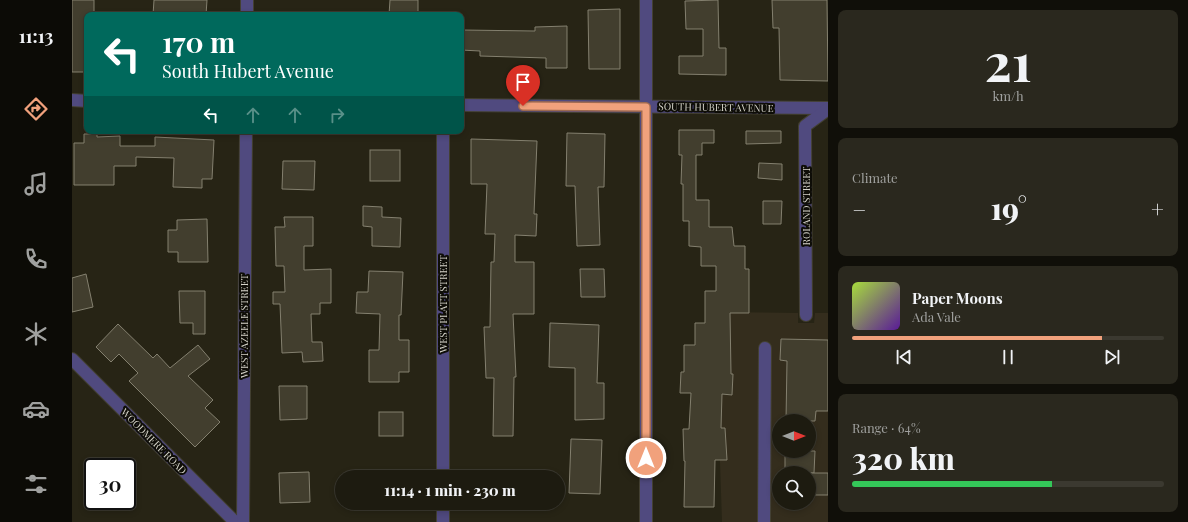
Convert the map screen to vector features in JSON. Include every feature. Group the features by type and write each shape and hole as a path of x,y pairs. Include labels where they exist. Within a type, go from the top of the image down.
{"street":[{"path":"247,0 247,12"},
{"path":"646,0 646,522"},
{"path":"72,100 84,100"},
{"name":"SOUTH HUBERT AVENUE","path":"464,105 828,109"},
{"name":"ROLAND STREET","path":"806,315 805,126 828,109"},
{"name":"WEST AZEELE STREET","path":"243,522 246,134"},
{"name":"WEST PLATT STREET","path":"443,134 443,470"},
{"path":"764,522 765,348"},
{"name":"WOODMERE ROAD","path":"72,359 236,522"},
{"path":"443,510 443,522"}],"shaded area":[{"path":"715,312 798,313 798,323 814,323 815,313 828,313 828,522 722,522"}],"building":[{"path":"72,0 94,0 94,12 84,12 84,72 72,72"},
{"path":"154,0 207,0 206,12 153,12"},
{"path":"390,0 418,0 418,12 389,12"},
{"path":"718,0 719,48 726,48 726,75 679,74 679,56 703,56 703,29 686,29 685,1"},
{"path":"772,0 827,0 828,81 780,80 779,28 773,28"},
{"path":"620,9 620,69 589,69 588,10"},
{"path":"567,26 567,68 546,68 546,58 480,56 480,51 464,50 464,30 535,31 535,27"},
{"path":"679,130 714,130 714,143 702,143 702,155 696,155 696,200 709,200 709,227 732,227 734,246 745,246 745,269 749,269 749,313 730,313 731,374 733,374 732,395 722,394 721,428 725,428 727,460 715,460 714,507 684,507 685,461 683,429 689,429 691,393 680,393 681,372 684,372 684,345 695,345 695,323 705,323 705,291 716,291 716,266 701,266 701,247 689,246 689,221 683,221 683,184 681,184 682,155 679,155"},
{"path":"746,131 781,131 781,143 746,144"},
{"path":"567,133 605,134 604,187 598,187 600,245 577,246 575,186 566,186"},
{"path":"84,134 97,134 97,137 120,136 120,146 155,146 155,137 214,140 212,179 202,179 202,188 173,187 174,158 136,157 136,166 114,166 114,185 74,185 74,143 84,143"},
{"path":"471,139 537,141 534,214 537,214 536,236 515,235 515,262 534,262 534,314 513,314 516,377 514,377 513,436 493,436 494,378 486,378 484,327 490,327 491,262 494,262 495,234 485,234 487,184 471,184"},
{"path":"370,150 400,150 400,181 370,181"},
{"path":"283,161 315,161 314,190 282,189"},
{"path":"759,163 782,164 782,180 758,178"},
{"path":"763,201 782,201 781,224 763,224"},
{"path":"363,206 382,207 382,217 401,218 400,247 372,246 372,227 363,226"},
{"path":"284,217 313,217 313,246 304,246 304,270 331,269 331,303 320,303 320,314 311,314 312,342 322,342 323,361 303,362 302,352 282,353 280,304 273,304 273,292 285,292 284,266 276,266 275,227 285,227"},
{"path":"207,219 208,262 178,262 178,252 168,252 168,230 177,230 177,220"},
{"path":"580,269 604,269 605,297 581,297"},
{"path":"369,271 403,272 401,315 399,315 399,340 409,340 409,372 399,372 399,382 369,382 369,350 379,350 380,314 356,313 357,292 368,292"},
{"path":"86,274 93,307 72,312 72,278"},
{"path":"179,291 205,291 205,334 193,334 193,323 180,323"},
{"path":"550,323 599,325 597,383 604,383 604,419 575,420 575,368 549,367"},
{"path":"118,324 153,358 157,354 170,368 198,345 210,359 188,376 213,400 205,408 220,422 195,447 129,381 138,373 119,354 111,362 96,347"},
{"path":"781,339 828,340 828,411 816,411 816,414 786,414 787,361 780,360"},
{"path":"279,386 307,386 307,419 280,420"},
{"path":"379,412 403,412 403,436 379,436"},
{"path":"571,439 602,440 600,494 569,493"},
{"path":"785,458 815,458 814,466 785,466"},
{"path":"309,472 310,502 280,503 279,473"},
{"path":"816,473 828,473 828,495 816,495"}],"route":[{"path":"523,106 646,107 646,458"}]}
